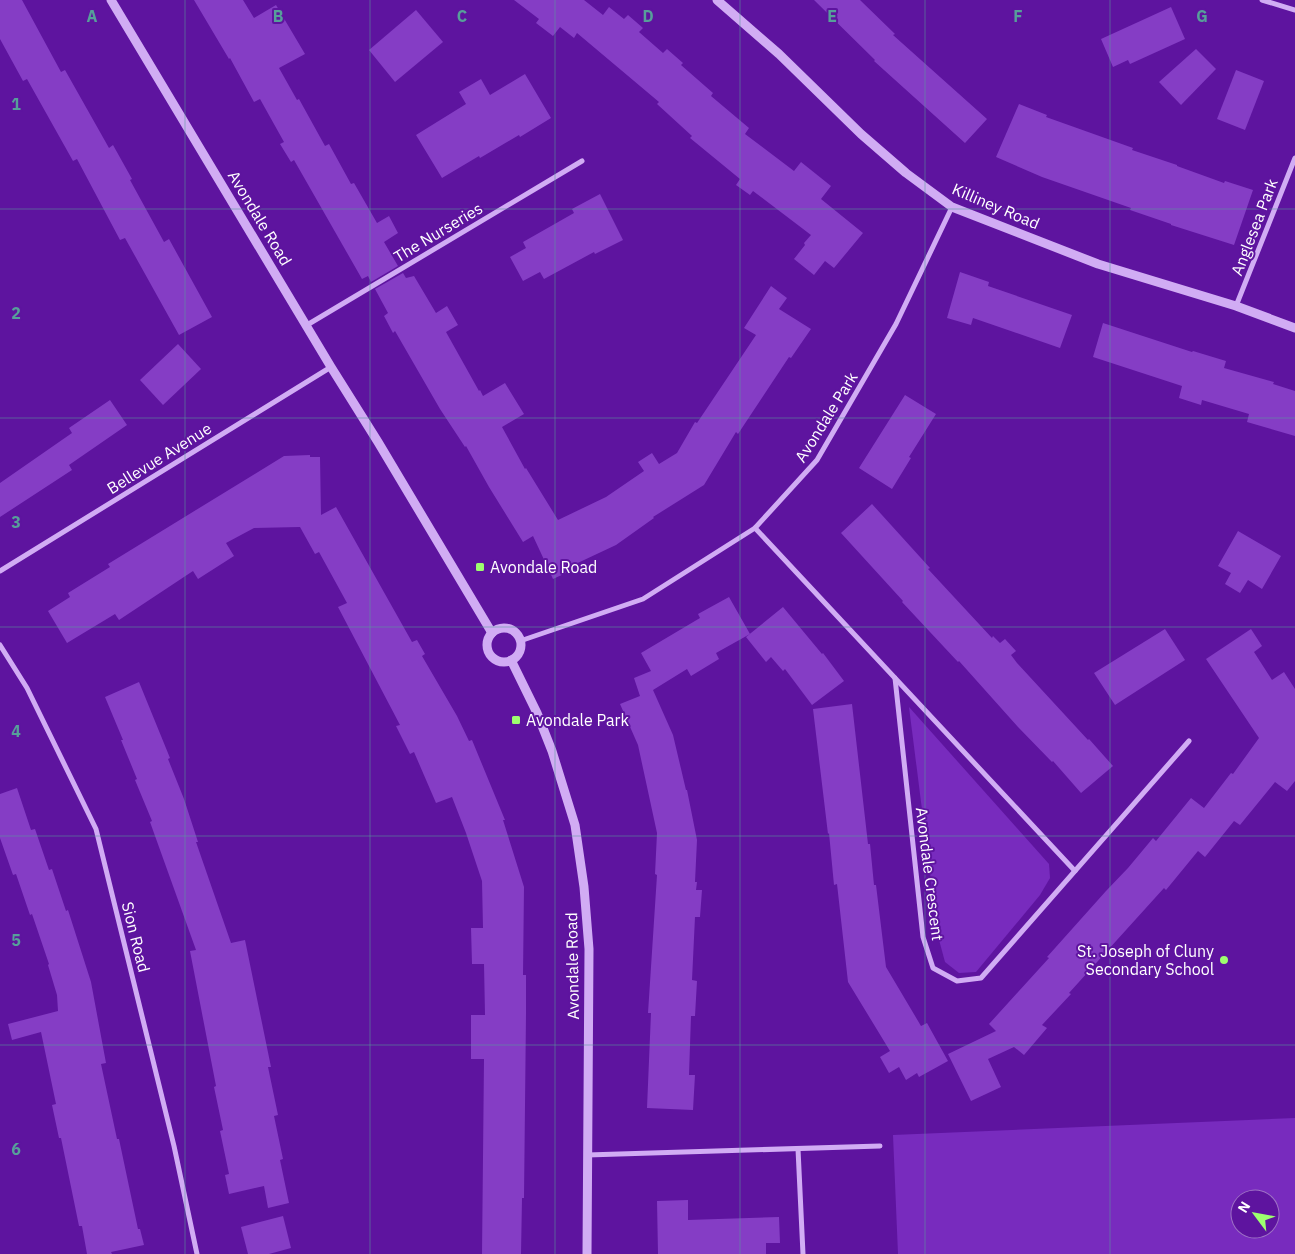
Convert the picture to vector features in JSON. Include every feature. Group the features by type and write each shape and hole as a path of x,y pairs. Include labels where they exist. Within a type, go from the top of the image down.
{"street":[{"name":"Avondale Road","path":"111,0 492,633"},
{"name":"Killiney Road","path":"717,0 778,54 861,134 906,173 952,207 1098,264 1236,306 1295,328"},
{"path":"1262,0 1295,10"},
{"name":"Anglesea Park","path":"1236,306 1295,158"},
{"name":"The Nurseries","path":"307,325 582,161"},
{"name":"Avondale Park","path":"520,641 644,598 755,528 817,460 896,324 952,207"},
{"name":"Bellevue Avenue","path":"0,571 331,367"},
{"path":"755,528 1075,871"},
{"path":"502,628 514,631 520,641 519,652 514,658 501,662 492,657 487,648 487,642 492,633 502,628"},
{"name":"Sion Road","path":"0,645 27,688 96,829 169,1126 197,1254"},
{"name":"Avondale Road","path":"514,658 552,751 575,825 584,887 589,949 587,1254"},
{"name":"Avondale Crescent","path":"895,678 923,937 933,968 957,981 981,978 1189,742"},
{"path":"587,1155 880,1146"},
{"path":"798,1149 804,1254"}],"shaded area":[{"path":"909,707 1049,864 1050,878 1040,895 976,972 959,973 945,962 938,936"},
{"path":"1295,1118 1295,1254 898,1254 893,1135"}],"building":[{"path":"0,0 22,0 61,72 65,70 109,148 113,145 164,242 169,239 212,317 179,335 125,238 120,240 77,159 73,161 27,79 23,81 0,39"},
{"path":"194,0 243,0 254,18 276,5 305,54 279,68 325,146 329,144 351,184 354,183 377,223 389,216 398,233 384,242 398,266 371,282 368,276 362,279 294,160 291,162 280,144 284,142 260,99 254,102 230,58"},
{"path":"514,0 584,0 603,15 609,7 624,19 628,15 643,28 639,32 663,53 667,49 683,63 681,65 713,93 711,96 749,128 745,134 794,171 801,162 831,186 821,199 863,233 834,268 825,261 814,275 794,259 811,235 753,191 750,195 736,185 740,179 690,138 692,136 657,104 659,102 577,33 574,38 560,27 553,36 536,23 539,19"},
{"path":"814,0 860,0 895,34 893,35 987,119 965,143 874,61"},
{"path":"1171,7 1185,39 1130,64 1128,60 1113,67 1101,39"},
{"path":"416,10 443,42 395,82 369,50"},
{"path":"1196,49 1216,69 1181,105 1159,82"},
{"path":"1236,70 1264,81 1245,130 1217,119"},
{"path":"525,74 551,118 520,137 519,135 480,158 479,156 442,178 416,135 466,104 459,92 481,79 490,95"},
{"path":"1019,104 1047,115 1046,117 1133,148 1132,150 1224,183 1225,181 1253,190 1234,245 1130,210 1131,208 1042,177 996,157"},
{"path":"600,194 623,240 595,254 594,252 544,279 540,272 523,281 510,257 526,248 523,242 574,213 572,209"},
{"path":"960,272 989,282 988,286 1072,315 1060,348 973,318 971,325 947,318"},
{"path":"403,273 406,278 414,276 436,313 447,306 458,325 446,332 483,396 505,383 524,414 502,427 525,469 558,520 606,497 644,471 638,462 652,453 659,464 677,453 695,422 697,423 756,335 744,328 771,286 787,298 779,309 811,329 791,358 789,357 738,434 736,432 704,485 653,517 616,545 567,568 568,572 553,579 533,536 523,542 466,446 440,409 395,331 393,333 384,316 388,313 375,289"},
{"path":"1103,323 1226,361 1224,368 1274,382 1273,384 1295,391 1295,436 1247,422 1249,414 1202,400 1201,405 1179,398 1182,386 1093,357"},
{"path":"178,344 201,369 163,405 140,380"},
{"path":"905,395 936,414 909,457 911,458 892,489 859,468"},
{"path":"110,400 127,425 69,465 72,470 0,517 0,483 72,433 69,428"},
{"path":"310,455 310,457 320,457 321,515 336,507 412,642 417,640 425,654 422,656 457,716 469,741 472,740 505,820 503,820 524,887 523,975 526,975 526,1014 524,1198 522,1198 521,1254 482,1254 484,1059 471,1059 471,1015 485,1015 484,964 472,964 471,928 483,928 482,881 452,797 436,803 414,752 410,754 396,726 400,725 338,607 347,603 319,552 315,554 300,527 254,528 226,543 234,556 198,579 193,571 119,620 115,614 67,643 48,611 70,597 68,593 110,567 108,564 284,456"},
{"path":"872,504 930,568 928,569 992,638 993,636 1000,643 1005,639 1016,651 1011,655 1017,663 1113,766 1081,793 902,602 841,533"},
{"path":"1238,531 1281,556 1262,589 1248,580 1240,593 1225,584 1231,573 1218,566"},
{"path":"729,597 750,634 716,653 719,659 691,676 687,669 653,690 673,735 687,790 697,840 696,890 702,890 700,917 695,917 692,980 697,981 695,1016 691,1016 689,1075 695,1075 693,1110 647,1108 651,1013 648,1013 657,875 655,874 657,833 638,745 620,704 640,696 634,678 651,671 641,653 700,618 698,614"},
{"path":"783,607 823,653 844,681 812,705 785,669 783,671 771,657 766,662 746,637"},
{"path":"1165,629 1185,660 1115,705 1094,673"},
{"path":"1251,629 1262,646 1254,652 1272,680 1284,672 1295,689 1295,781 1287,791 1275,782 1240,825 1234,821 1205,857 1198,851 1166,890 1164,888 1069,993 1071,994 1042,1025 1047,1028 1024,1055 1014,1047 988,1059 1001,1087 971,1101 948,1054 996,1031 989,1024 1153,838 1156,841 1191,798 1204,808 1231,773 1233,774 1259,738 1206,659"},
{"path":"139,682 170,758 168,759 184,799 198,842 196,842 231,943 245,940 271,1067 268,1067 278,1115 274,1116 283,1159 280,1160 289,1203 268,1208 264,1186 229,1194 225,1175 229,1174 220,1131 223,1130 214,1087 216,1086 190,951 196,950 150,822 152,821 135,780 137,779 121,740 123,740 105,697"},
{"path":"852,704 868,844 870,844 874,885 876,885 886,967 921,1026 927,1023 948,1061 919,1077 917,1073 906,1080 899,1067 889,1073 880,1057 890,1051 848,982 837,884 834,885 813,709"},
{"path":"17,788 31,830 35,829 49,870 52,869 66,911 68,910 91,982 106,1063 101,1064 138,1229 140,1229 144,1245 111,1252 112,1254 87,1254 82,1226 79,1226 61,1138 59,1138 52,1105 56,1104 41,1032 12,1040 8,1024 58,1011 57,995 49,964 32,914 30,915 16,874 13,875 0,838 0,794"},
{"path":"688,1200 688,1220 779,1217 780,1243 766,1243 766,1254 658,1254 657,1201"},
{"path":"283,1216 291,1248 269,1254 248,1254 241,1227"}],"place":[{"name":"Avondale Road","path":"480,567"},
{"name":"Avondale Park","path":"516,720"},
{"name":"St. Joseph of Cluny Secondary School","path":"1224,960"}]}
